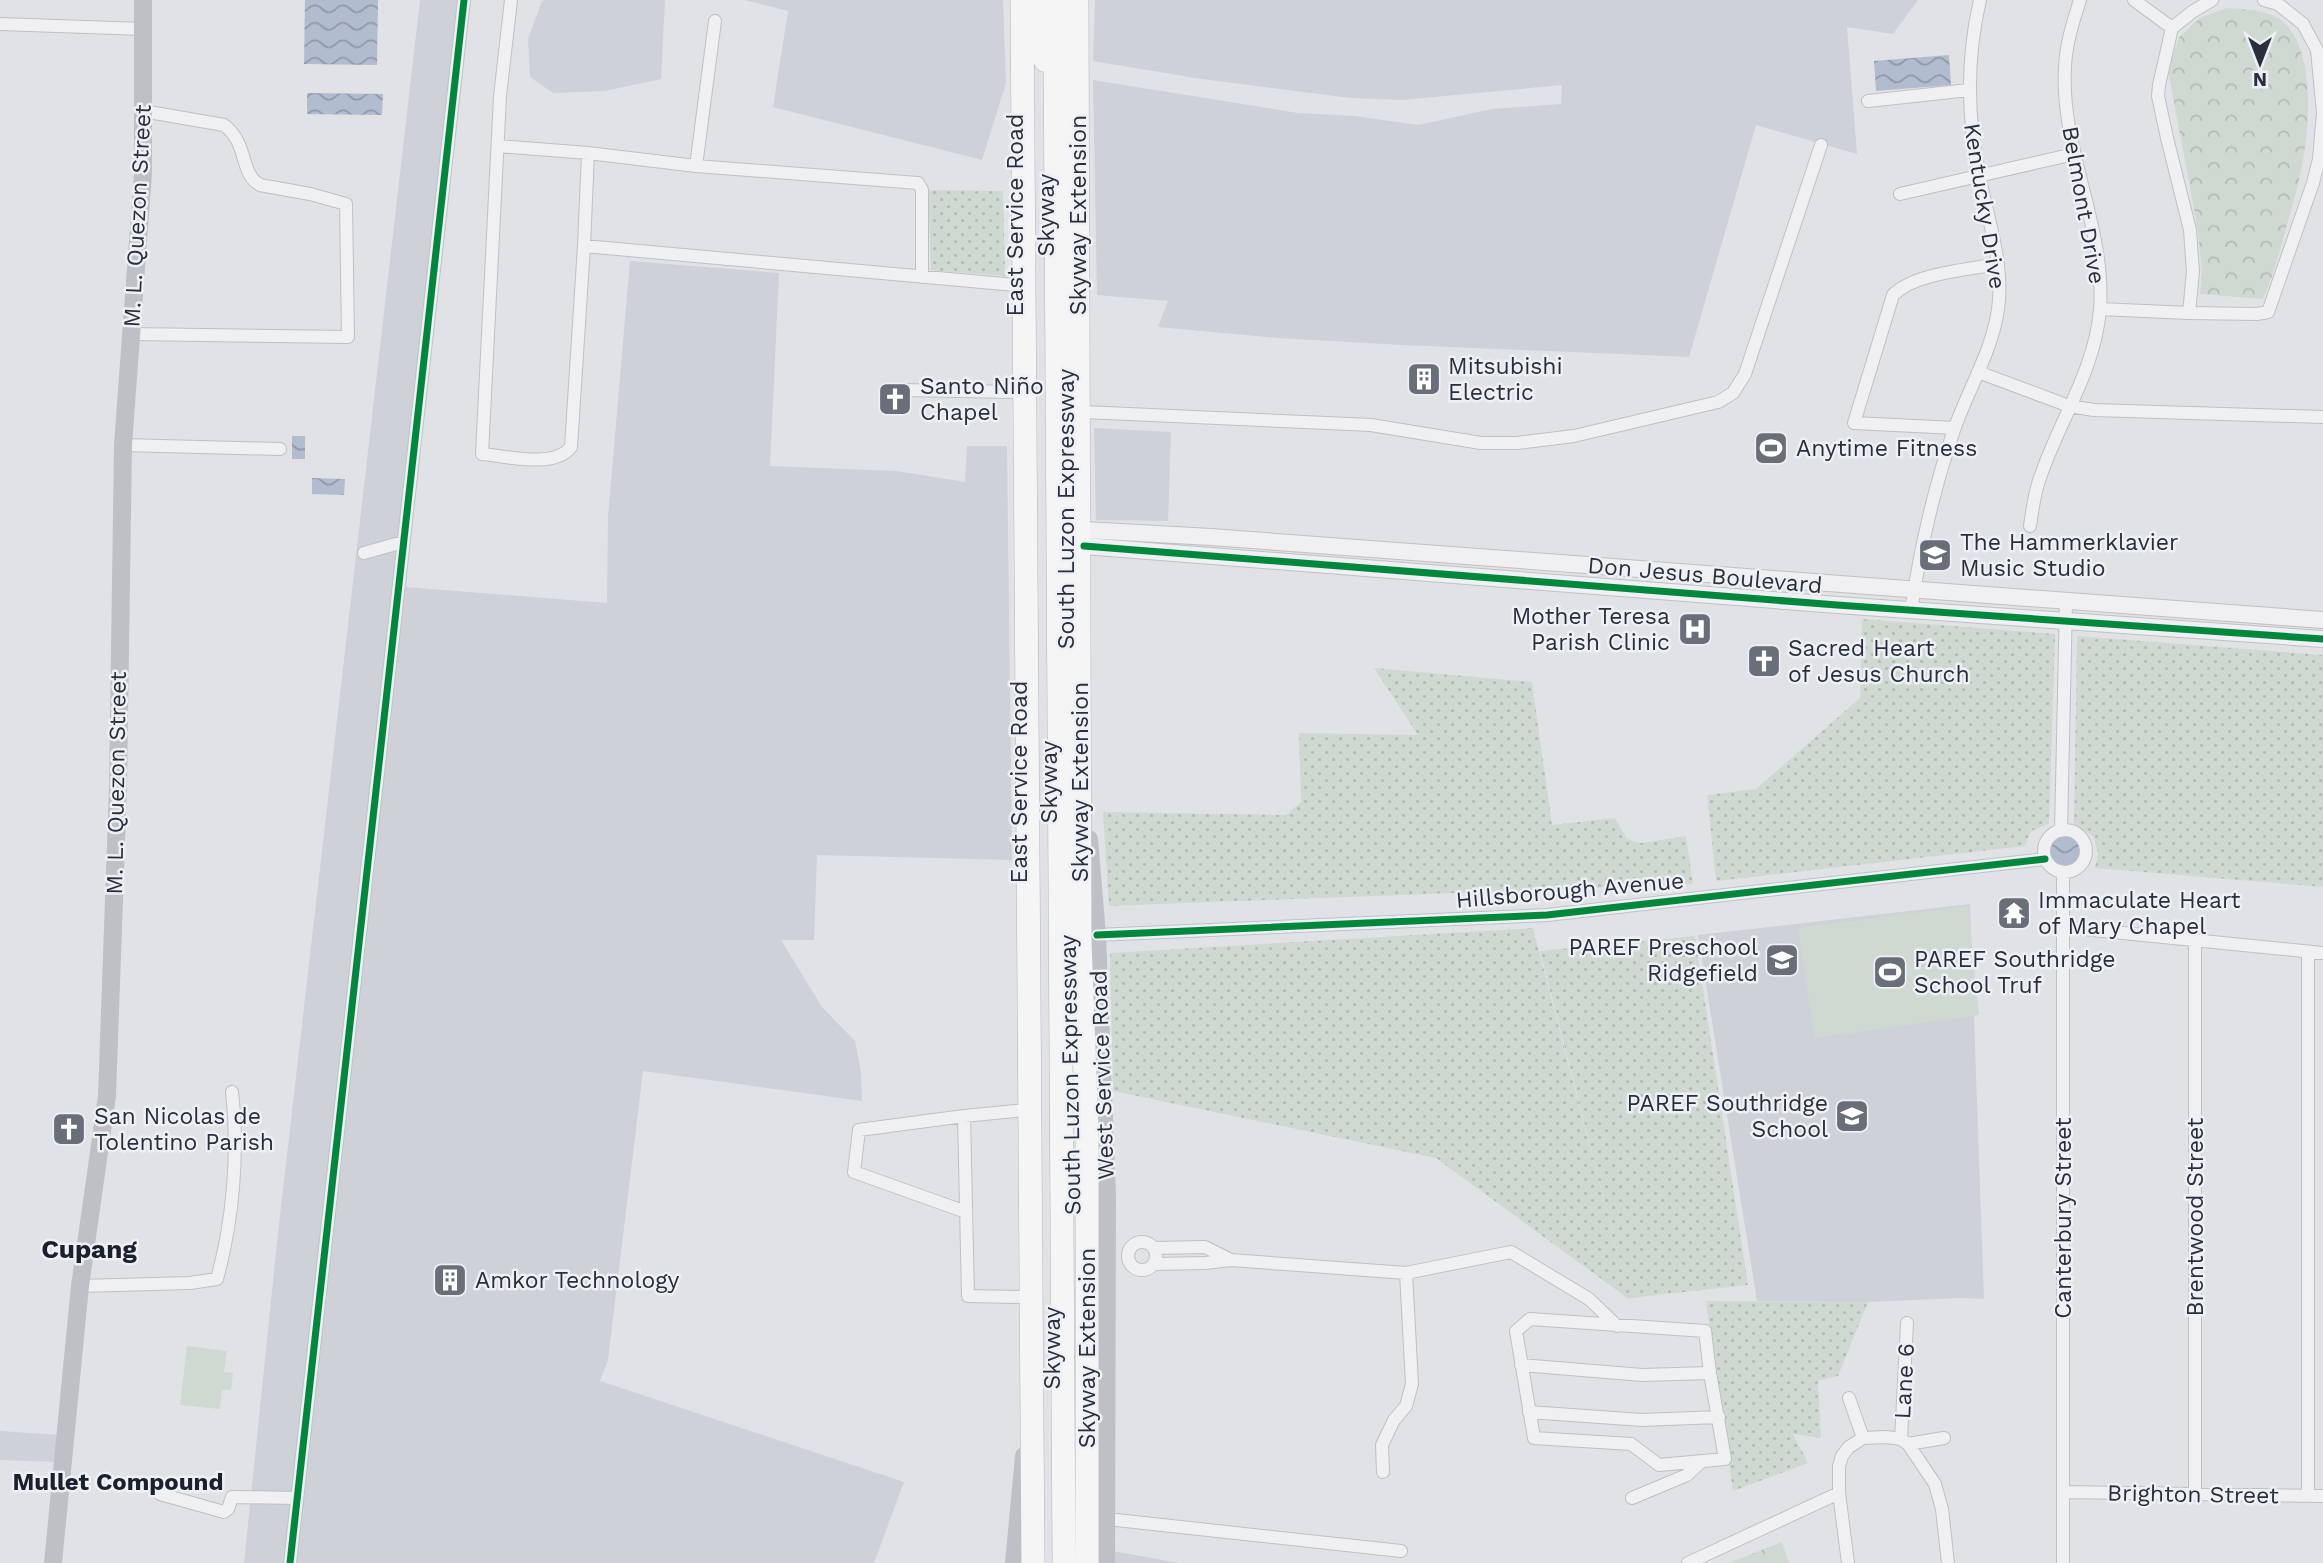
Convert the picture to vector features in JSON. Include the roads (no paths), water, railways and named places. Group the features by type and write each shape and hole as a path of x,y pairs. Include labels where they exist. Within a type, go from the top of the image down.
{"highway":[{"path":"1022,0 1033,1563"},
{"name":"South Luzon Expressway","path":"1034,0 1043,1563"},
{"name":"Skyway","path":"1045,0 1054,1563"},
{"name":"Skyway","path":"1055,0 1064,1563"},
{"name":"South Luzon Expressway","path":"1061,0 1074,1563"},
{"name":"Skyway Extension","path":"1080,0 1080,941 1087,1131 1087,1563"}],"main road":[{"name":"M. L. Quezon Street","path":"53,1563 80,1286 107,1096 118,787 123,445 143,173 143,0"},
{"name":"East Service Road","path":"1014,0 1019,869 1025,1110 1026,1398 1014,1563"},
{"name":"West Service Road","path":"1080,0 1086,799 1097,935 1103,1069 1107,1257 1106,1563"}],"street":[{"path":"290,1563 464,0"},
{"path":"512,0 500,96 482,454 549,460 566,453 571,447 587,153"},
{"name":"Kentucky Drive","path":"1911,611 1928,517 1955,428 1996,322 2000,298 1997,264 1979,176 1969,90 1972,33 1980,0"},
{"name":"Belmont Drive","path":"2030,526 2037,485 2069,406 2081,384 2091,355 2100,309 2096,255 2074,154 2064,68 2071,28 2080,0"},
{"path":"2134,0 2172,28"},
{"path":"2189,313 2193,272 2190,230 2158,96 2164,54 2172,28 2212,0"},
{"path":"2100,309 2189,313 2269,312 2313,183 2319,159 2323,113 2317,50 2303,24 2278,4 2264,0"},
{"path":"696,166 715,22"},
{"path":"0,24 143,29"},
{"path":"1868,101 1969,90"},
{"path":"131,334 348,337 346,204 260,185 253,181 239,141 234,132 224,125 143,111"},
{"path":"1084,412 1371,425 1481,443 1517,443 1574,436 1718,402 1733,393 1745,374 1821,145"},
{"path":"498,146 696,166 918,183 922,190 922,277"},
{"path":"1900,194 2074,154"},
{"path":"584,246 1015,285"},
{"path":"1955,428 1854,423 1893,295 1902,286 1917,280 1997,264"},
{"path":"1978,372 2069,406 2094,410 2323,417"},
{"path":"902,390 1017,393"},
{"path":"123,445 280,449"},
{"name":"Don Jesus Boulevard","path":"1084,538 1348,548 2323,620"},
{"name":"Don Jesus Boulevard","path":"1084,538 1347,566 1911,611 2323,639"},
{"path":"364,553 403,542"},
{"path":"1347,566 1348,548"},
{"path":"2009,618 2010,597"},
{"path":"2061,831 2066,601"},
{"path":"2061,831 2075,833 2084,843 2086,850 2082,864 2070,872 2053,869 2045,859 2044,845 2048,838 2061,831"},
{"name":"Hillsborough Avenue","path":"1097,935 1547,915 2045,859"},
{"name":"Canterbury Street","path":"2063,872 2063,1563"},
{"path":"2063,928 2323,953"},
{"name":"Brentwood Street","path":"2195,940 2195,1493"},
{"path":"2308,951 2308,1495"},
{"path":"80,1286 190,1283 217,1279 226,1246 237,1129 232,1092"},
{"path":"966,1212 854,1172 859,1130 1025,1110"},
{"path":"964,1116 968,1296 1024,1297"},
{"path":"1157,1248 1154,1264 1148,1269 1136,1269 1130,1264 1127,1256 1130,1247 1137,1242 1147,1242 1157,1248 1205,1247 1231,1260"},
{"path":"1154,1264 1205,1264 1231,1260 1406,1273 1510,1252 1589,1299 1617,1326"},
{"path":"1107,1257 1127,1256"},
{"path":"1383,1472 1382,1446 1394,1420 1406,1406 1412,1384 1406,1273"},
{"path":"1576,1320 1589,1299"},
{"path":"1530,1319 1576,1320 1617,1326 1705,1331 1725,1459 1659,1465 1631,1444 1534,1438 1516,1331 1530,1319"},
{"name":"Lane 6","path":"1904,1441 1907,1323"},
{"path":"1521,1365 1642,1375 1710,1373"},
{"path":"1849,1398 1863,1438"},
{"path":"1529,1412 1642,1420 1719,1416"},
{"path":"1848,1563 1839,1493 1839,1466 1842,1456 1849,1447 1863,1438 1904,1441 1944,1438"},
{"path":"1904,1441 1935,1484 1942,1509 1950,1563"},
{"path":"1632,1498 1687,1475 1702,1461"},
{"path":"1659,1465 1662,1485"},
{"name":"Brighton Street","path":"2064,1492 2323,1496"},
{"path":"1688,1563 1839,1493"},
{"path":"160,1494 224,1512 228,1509 232,1497 296,1498"},
{"path":"1107,1519 1401,1551"}],"water":[{"path":"305,0 378,0 377,65 304,64"},
{"path":"1949,55 1951,85 1876,91 1874,61"},
{"path":"307,93 383,94 382,115 307,114"},
{"path":"292,436 305,436 305,459 292,459"},
{"path":"312,478 345,479 344,495 312,494"},
{"path":"2065,836 2076,840 2080,851 2076,862 2065,866 2054,862 2050,851 2054,840"}],"place":[{"name":"Mitsubishi Electric","path":"1424,379"},
{"name":"Santo Niño Chapel","path":"895,399"},
{"name":"Anytime Fitness","path":"1771,448"},
{"name":"The Hammerklavier Music Studio","path":"1935,555"},
{"name":"Mother Teresa Parish Clinic","path":"1695,629"},
{"name":"Sacred Heart of Jesus Church","path":"1764,661"},
{"name":"Immaculate Heart of Mary Chapel","path":"2014,913"},
{"name":"PAREF Preschool Ridgefield","path":"1782,960"},
{"name":"PAREF Southridge School Truf","path":"1890,972"},
{"name":"PAREF Southridge School","path":"1852,1116"},
{"name":"San Nicolas de Tolentino Parish","path":"69,1129"},
{"name":"Amkor Technology","path":"450,1280"}],"district":[{"name":"Cupang","path":"89,1249"},
{"name":"Mullet Compound","path":"118,1482"}]}
